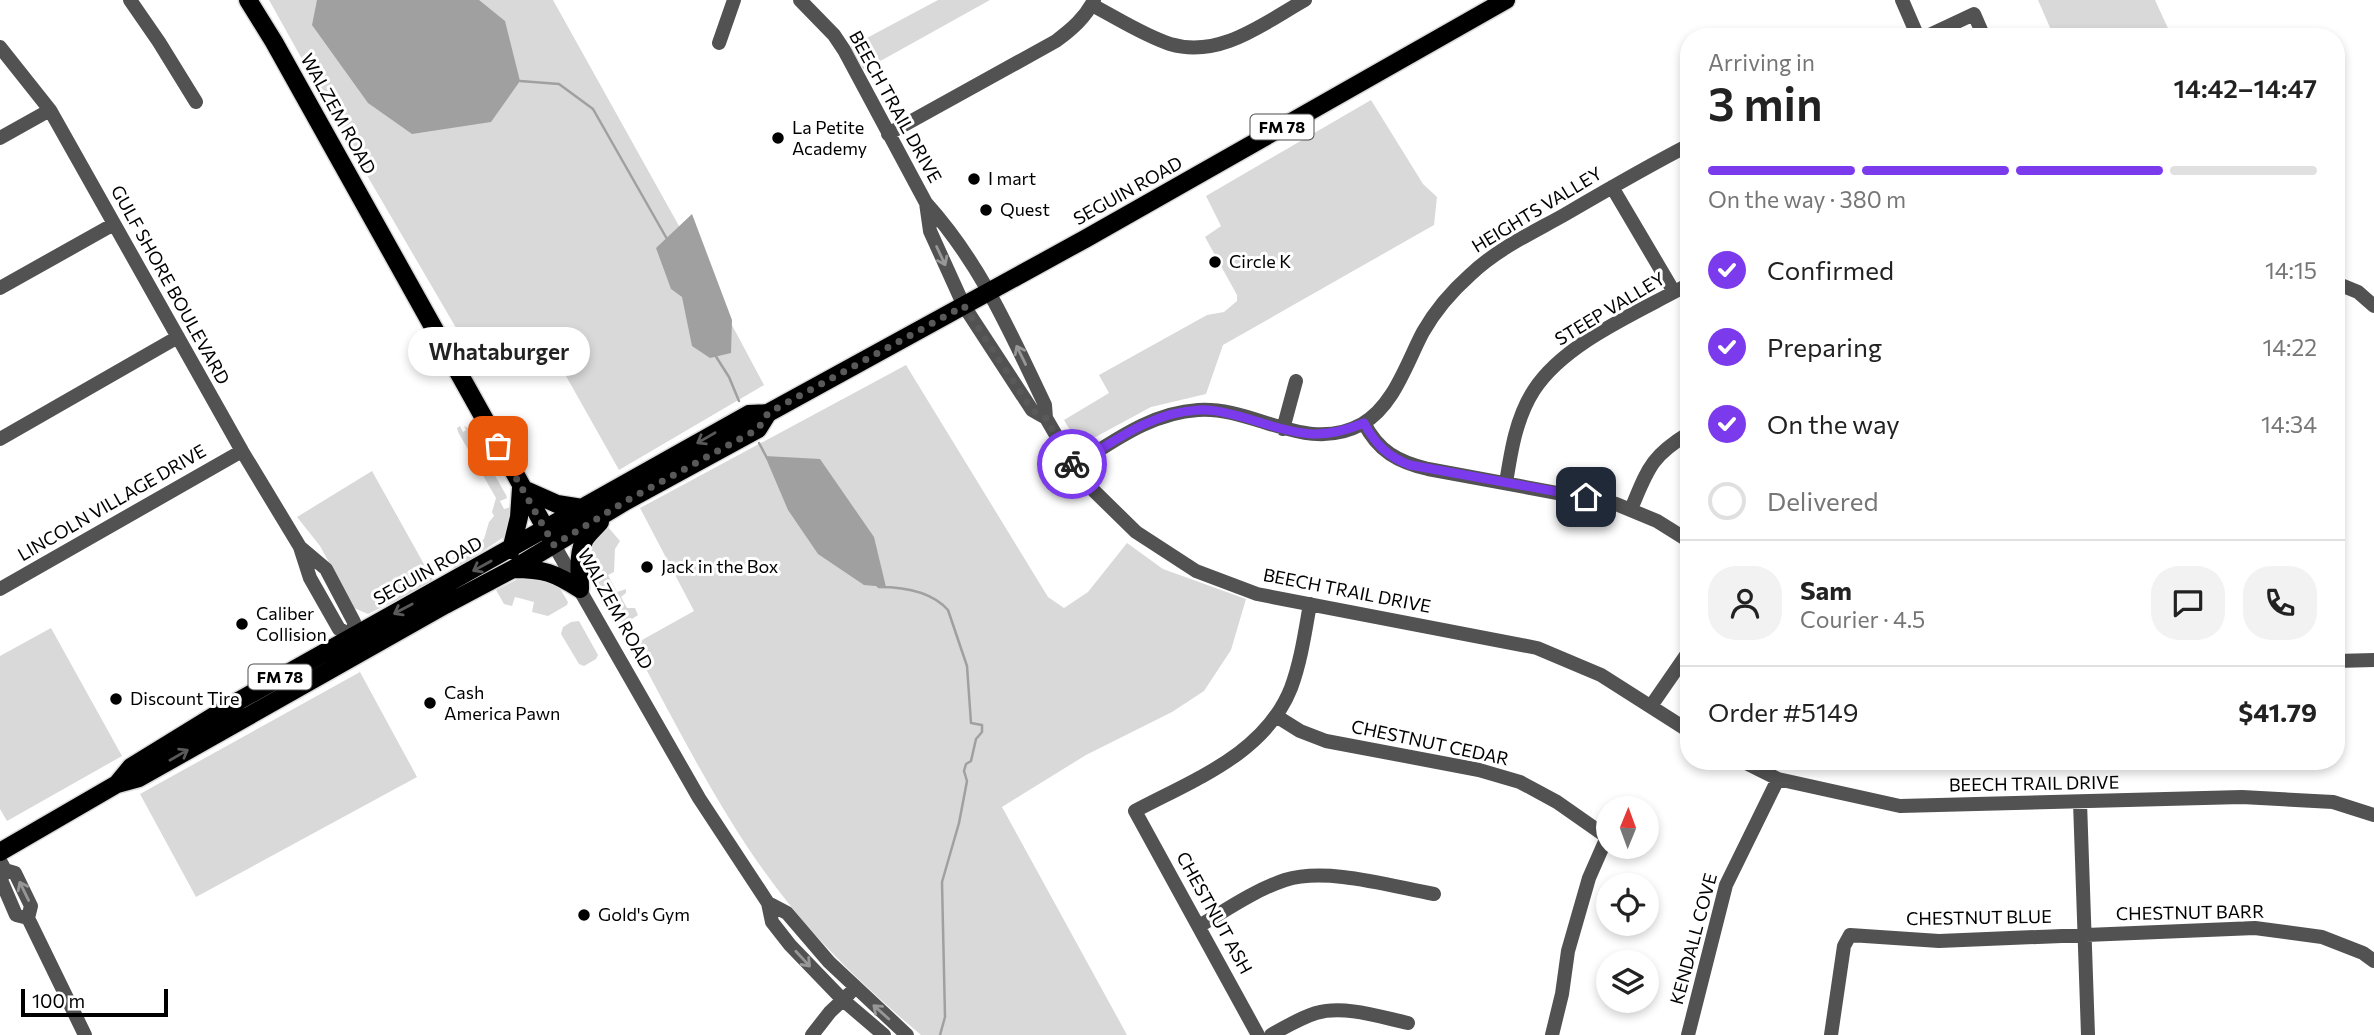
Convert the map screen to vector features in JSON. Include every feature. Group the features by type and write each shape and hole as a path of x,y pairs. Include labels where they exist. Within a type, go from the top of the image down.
{"main road":[{"name":"WALZEM ROAD","path":"248,0 550,537"},
{"name":"SEGUIN ROAD","path":"0,852 117,784 139,778 513,569 582,508 749,414 768,413 964,306 1506,0"},
{"name":"SEGUIN ROAD","path":"117,784 131,766 240,700 512,550 606,513 758,429 768,413"},
{"path":"512,550 519,517 521,488 558,504 582,508"},
{"path":"580,589 580,556 583,545 586,537 606,513"},
{"path":"513,569 543,570 580,589"},
{"path":"328,671 352,645 354,636 379,636 400,631"}],"street":[{"path":"130,0 196,102"},
{"path":"719,43 734,0"},
{"name":"BEECH TRAIL DRIVE","path":"802,0 834,35 926,203 946,226 990,291 1045,405 1046,418 1074,466 1087,484 1136,532 1196,571 1257,594 1536,648 1601,674 1680,725"},
{"path":"888,134 1056,41 1072,30 1093,3 1162,41 1199,48 1227,42 1305,0"},
{"path":"1902,0 1914,28"},
{"path":"1944,28 1974,14 1980,28"},
{"name":"GULF SHORE BOULEVARD","path":"0,47 50,110 242,451 300,547 326,569 354,622 354,636"},
{"path":"0,138 50,110"},
{"name":"HEIGHTS VALLEY","path":"1074,466 1152,419 1182,411 1221,412 1302,434 1326,435 1346,431 1364,423 1388,398 1424,330 1451,294 1470,275 1510,245 1680,150"},
{"path":"1612,187 1674,292"},
{"name":"BEECH TRAIL DRIVE","path":"926,203 930,231 964,306 1032,410 1046,418"},
{"path":"0,288 114,224"},
{"path":"2345,287 2358,292 2374,306"},
{"name":"STEEP VALLEY","path":"1506,483 1518,426 1534,391 1548,372 1585,342 1680,289"},
{"path":"0,439 178,337"},
{"path":"1283,429 1296,381"},
{"path":"1364,423 1381,448 1398,461 1428,469 1586,497 1631,509 1680,535"},
{"path":"1631,509 1649,467 1665,448 1680,439"},
{"name":"LINCOLN VILLAGE DRIVE","path":"0,589 242,451"},
{"name":"WALZEM ROAD","path":"550,537 699,798 768,903 772,922 790,945 843,1000 884,1035"},
{"path":"1276,716 1296,674 1310,604"},
{"path":"2345,661 2374,660"},
{"path":"1651,706 1680,664"},
{"name":"CHESTNUT ASH","path":"1258,1035 1135,811 1234,759 1276,716"},
{"name":"CHESTNUT CEDAR","path":"1276,716 1300,731 1326,741 1479,770 1520,782 1557,802 1596,829"},
{"name":"BEECH TRAIL DRIVE","path":"1760,770 1778,779 1900,806 2242,797 2333,802 2374,815"},
{"name":"KENDALL COVE","path":"1688,1035 1726,885 1778,779"},
{"path":"2080,802 2088,1035"},
{"path":"1552,1035 1562,994 1568,951 1589,878 1597,859"},
{"path":"3,865 1,880 16,915 28,918 85,1035"},
{"path":"1199,926 1275,884 1309,875 1333,876 1434,894"},
{"name":"WALZEM ROAD","path":"768,903 787,913 854,988 907,1035"},
{"name":"CHESTNUT BARR","path":"2085,935 2255,929 2322,937 2363,953 2374,961"},
{"name":"CHESTNUT BLUE","path":"1831,1035 1844,947 1850,936 1939,941 2085,935"},
{"path":"812,1035 854,988"},
{"path":"1271,1035 1317,1013 1334,1011 1408,1023"}],"shaded area":[{"path":"269,0 553,0 764,385 619,470 544,337 483,374"},
{"path":"317,0 479,0 505,21 520,81 491,122 412,134 368,103 312,25"},
{"path":"938,0 990,0 863,69 850,47"},
{"path":"2038,0 2155,0 2168,28 2050,28"},
{"path":"1371,100 1423,184 1437,197 1434,225 1223,345 1206,394 1151,407 1079,446 1064,420 1109,393 1099,375 1207,315 1224,312 1237,301 1237,295 1205,237 1221,226 1206,196"},
{"path":"692,214 732,320 731,353 710,358 692,346 682,297 671,289 656,248"},
{"path":"906,365 1048,597 1064,608 1088,592 1127,543 1163,569 1246,599 1231,650 1204,691 1172,712 1086,755 1002,807 1127,1035 921,1035 836,956 804,922 766,874 705,778 633,645 694,611 640,508"},
{"path":"460,426 463,432 466,430 464,426 468,428 506,495 507,498 500,501 504,509 511,507 511,515 504,537 456,569 453,568 457,561 450,562 455,555 484,539 489,522 494,516 492,512 496,498 458,432 457,428"},
{"path":"765,456 820,459 874,537 886,587 864,585 818,554 788,510"},
{"path":"372,471 434,582 368,614 354,608 320,546 297,517"},
{"path":"608,527 620,541 615,549 614,572 608,575 617,592 626,589 626,593 621,597 627,608 635,608 638,615 623,625 598,589 589,562 589,549 595,538"},
{"path":"536,574 559,587 568,602 567,605 548,616 532,612 534,602 515,597 512,606 504,604 496,590"},
{"path":"579,621 598,655 584,666 579,664 561,634 563,627"},
{"path":"51,628 122,756 7,821 0,809 0,656"},
{"path":"360,672 417,777 196,897 140,794"}],"waterway":[{"path":"520,81 559,84 593,109 667,239"},
{"path":"715,355 729,377 739,401"},
{"path":"759,443 767,458"},
{"path":"877,585 925,594 948,610 967,666 971,723 982,725 971,761 966,764 964,771 967,781 959,823 942,882 945,1017 940,1035"}],"way so far":[{"path":"498,446 554,545 626,501 758,429 768,413 964,306 1032,410 1046,418 1072,464"}],"place":[{"name":"La Petite Academy","path":"778,138"},
{"name":"I mart","path":"974,179"},
{"name":"Quest","path":"986,210"},
{"name":"Circle K","path":"1215,262"},
{"name":"Whataburger","path":"498,446"},
{"name":"Jack in the Box","path":"647,567"},
{"name":"Caliber Collision","path":"242,624"},
{"name":"Discount Tire","path":"116,699"},
{"name":"Cash America Pawn","path":"430,703"},
{"name":"Gold's Gym","path":"584,915"}],"route":[{"path":"1072,464 1074,466 1152,419 1182,411 1210,410 1302,434 1326,435 1346,431 1364,423 1381,448 1398,461 1428,469 1586,497"}]}
